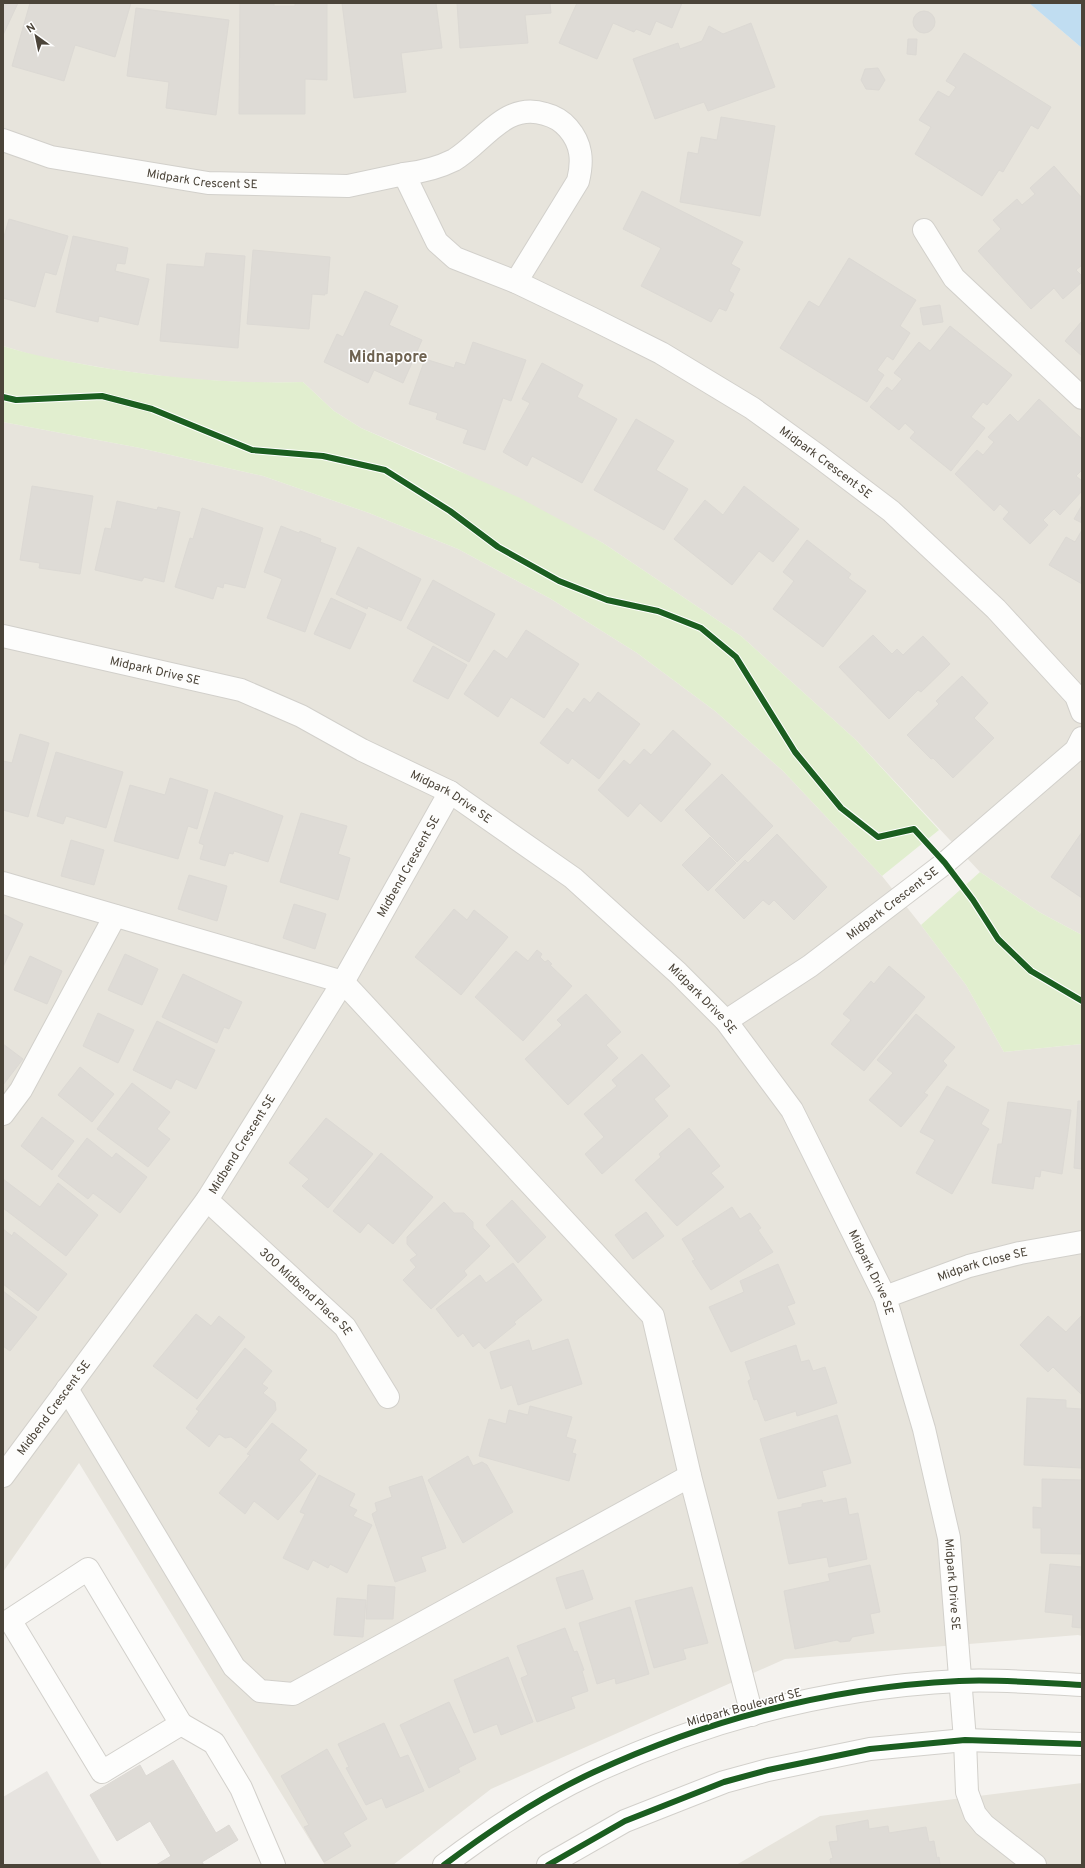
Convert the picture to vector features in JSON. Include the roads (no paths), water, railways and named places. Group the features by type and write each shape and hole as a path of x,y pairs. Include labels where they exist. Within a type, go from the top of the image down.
{"street":[{"name":"Midpark Crescent SE","path":"3,140 51,157 208,183 348,186 404,174 429,171 454,159 477,143 502,120 514,114 527,111 541,112 554,116 565,124 575,136 581,150 582,166 578,181 516,282"},
{"name":"Midpark Crescent SE","path":"404,174 437,242 455,258 516,282 661,353 752,408 817,454 891,510 996,609 1076,696 1082,712"},
{"path":"924,230 954,278 1082,398"},
{"name":"Midpark Drive SE","path":"3,636 241,690 301,716 362,750 450,792 573,878 678,973 726,1021 792,1110 885,1297 924,1429 950,1538 967,1792 975,1814 984,1826 1036,1865"},
{"name":"Midpark Crescent SE","path":"726,1021 810,966 945,863 1076,750 1082,738"},
{"name":"Midbend Crescent SE","path":"3,1476 206,1200 343,982 450,792"},
{"path":"3,883 343,982 653,1316 690,1476 752,1715"},
{"path":"3,1114 21,1090 115,916"},
{"name":"300 Midbend Place SE","path":"206,1200 345,1327 388,1397"},
{"name":"Midpark Close SE","path":"885,1297 969,1266 1020,1253 1082,1242"},
{"path":"67,1389 234,1667 260,1691 293,1694 690,1476"},
{"path":"181,1724 102,1772 10,1620 88,1569 181,1724 214,1742 241,1788 274,1865"},
{"name":"Midpark Boulevard SE","path":"444,1865 464,1850 536,1804 593,1772 690,1732 752,1715 850,1692 960,1681 1028,1682 1082,1685"},
{"path":"548,1865 625,1821 724,1782 768,1770 870,1749 964,1740 1082,1744"}],"water":[{"path":"1029,3 1082,3 1082,48"}],"district":[{"name":"Midnapore","path":"388,356"}]}
